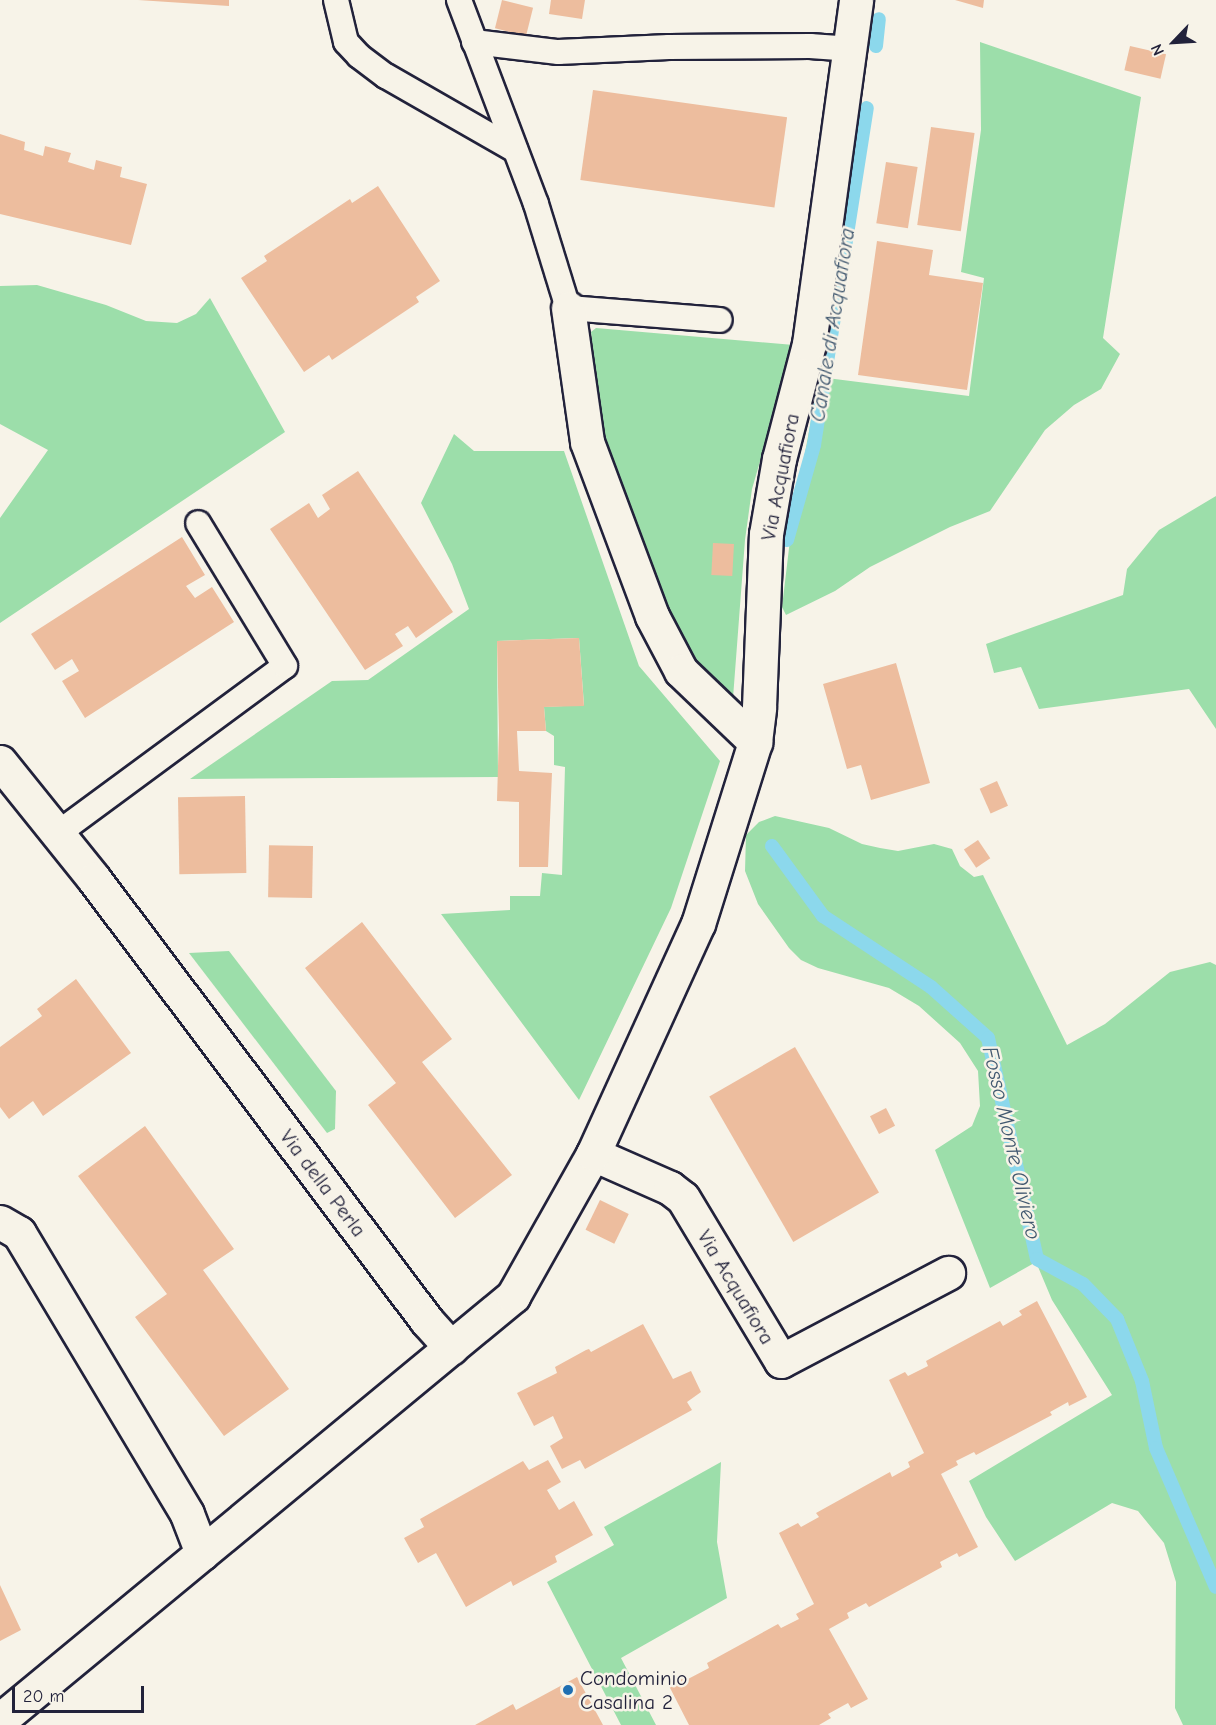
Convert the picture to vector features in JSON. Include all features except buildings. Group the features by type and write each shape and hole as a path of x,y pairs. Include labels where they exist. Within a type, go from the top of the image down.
{"street":[{"name":"Via Acquafiora","path":"451,1348 513,1296 593,1154 698,924 754,742 759,706 766,534 779,459 809,344 856,0"},
{"path":"568,308 587,442 652,616 681,671 754,742"},
{"name":"Via della Perla","path":"0,762 427,1321 451,1348"},
{"name":"Via Acquafiora","path":"593,1154 670,1188 683,1198 781,1361 948,1273"},
{"path":"0,1222 19,1233 187,1514 202,1553"},
{"path":"0,1720 451,1348"}],"lane":[{"path":"336,0 346,42 359,56 386,76 514,150"},
{"path":"459,0 536,204 568,308 720,320"},
{"path":"474,42 558,52 669,47 849,48"},
{"path":"57,834 285,666 198,523"}],"green space":[{"path":"980,42 1141,97 1103,338 1120,354 1101,389 1074,405 1045,430 990,511 950,527 870,567 835,591 786,615 782,607 792,523 819,377 969,396 984,278 961,272 981,130"},
{"path":"37,285 106,305 146,321 177,323 196,314 210,298 285,432 0,623 0,518 48,450 0,424 0,286"},
{"path":"596,328 794,345 752,489 745,540 733,698 715,686 691,655 646,564 622,499 600,416 591,332"},
{"path":"454,434 474,451 564,451 639,666 720,761 671,908 579,1100 441,914 510,910 510,896 540,896 542,873 562,875 565,767 554,765 554,736 546,731 544,707 584,705 579,638 497,641 498,777 190,779 332,681 368,680 469,609 452,564 421,503"},
{"path":"1216,496 1216,729 1189,689 1039,709 1021,667 994,673 986,644 1123,595 1127,569 1159,530"},
{"path":"775,816 829,828 862,844 880,848 898,851 934,844 952,849 960,866 974,877 983,875 1067,1045 1105,1024 1170,972 1210,962 1216,965 1216,1725 1183,1725 1175,1708 1176,1582 1164,1543 1138,1511 1112,1503 1015,1561 986,1517 969,1481 1112,1395 1052,1300 1036,1262 990,1288 935,1150 972,1126 980,1106 978,1071 960,1043 919,1006 889,988 818,968 801,960 789,948 758,904 745,871 746,835 759,822"},
{"path":"229,951 336,1091 335,1129 327,1133 189,953"},
{"path":"721,1462 717,1542 727,1598 621,1658 656,1725 621,1725 547,1582 614,1545 604,1527"}],"waterway":[{"name":"Canale di Acquafiora","path":"876,46 879,19"},
{"name":"Canale di Acquafiora","path":"787,540 814,445 867,108"},
{"name":"Fosso Monte Oliviero","path":"772,846 823,916 931,987 988,1038 1037,1259 1083,1284 1117,1319 1142,1381 1156,1448 1216,1587"}],"place":[{"name":"Condominio Casalina 2","path":"568,1690"}]}
